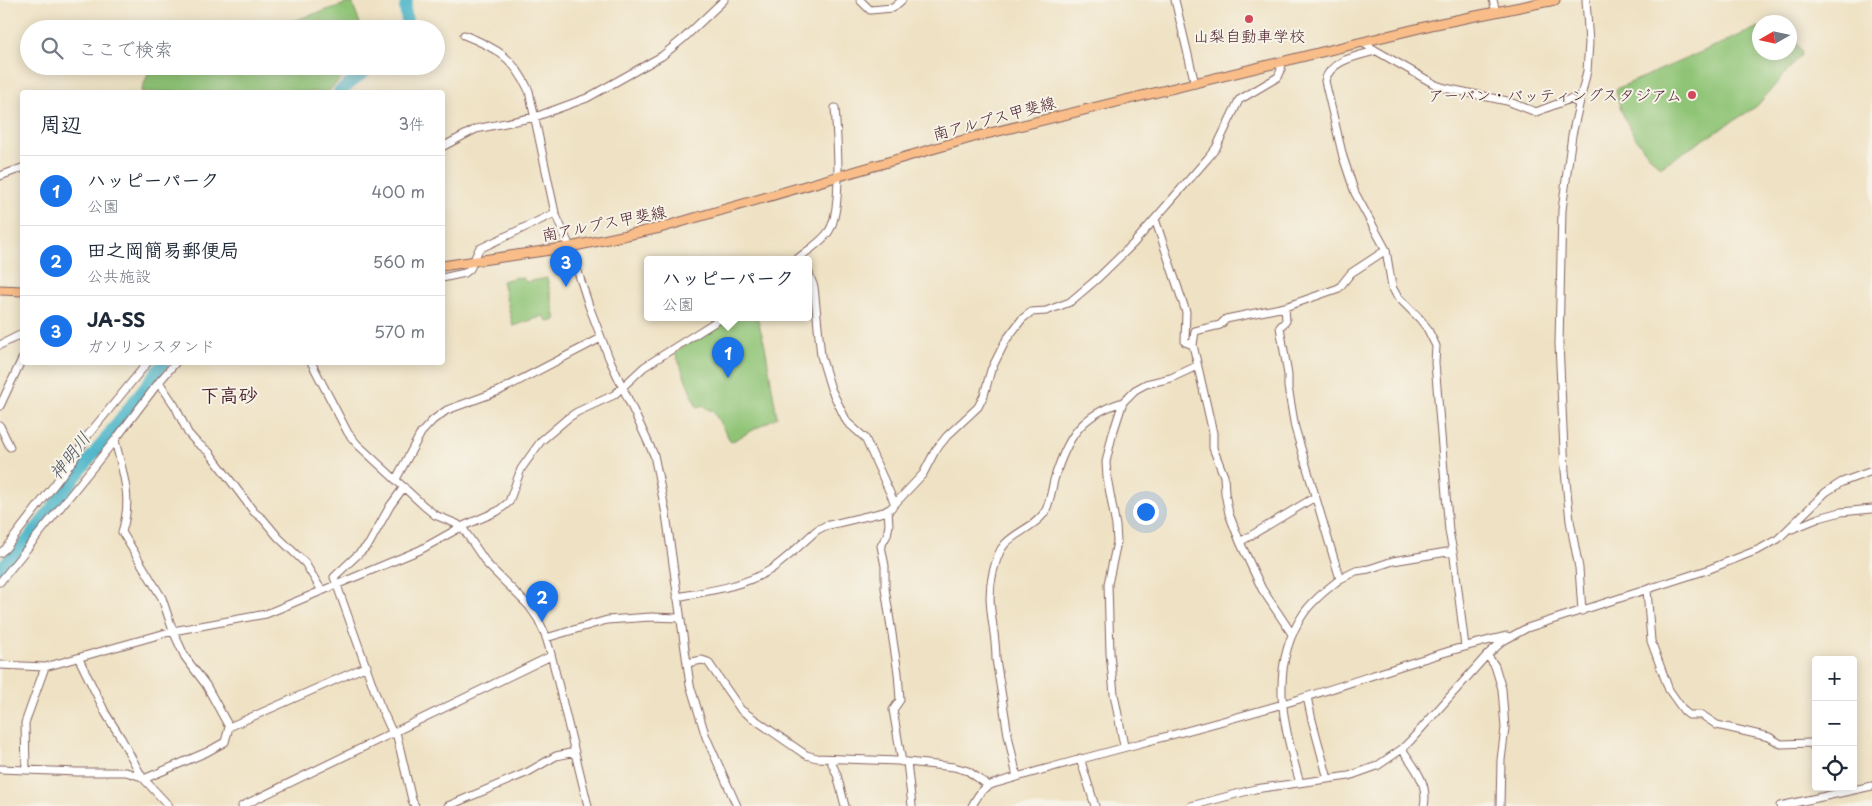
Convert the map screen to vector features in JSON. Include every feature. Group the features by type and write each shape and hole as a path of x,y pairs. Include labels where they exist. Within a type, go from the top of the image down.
{"main road":[{"name":"南アルプス甲斐線","path":"445,266 570,247 660,228 700,218 974,137 1436,24 1555,0"},
{"path":"0,290 20,291"}],"street":[{"path":"445,145 476,129 535,117 587,98 662,56 724,0"},
{"path":"860,0 870,10 893,8 902,0"},
{"path":"1176,0 1195,84"},
{"path":"1493,0 1496,12"},
{"path":"1582,611 1579,568 1570,521 1566,480 1558,344 1562,210 1572,135 1586,70 1589,44 1586,0"},
{"path":"464,35 485,43 513,63 521,73 529,91 555,213 570,247 601,338 654,455 666,514 679,618 690,685 706,737 737,806"},
{"path":"1361,42 1445,88 1508,101 1536,112 1570,99 1579,104"},
{"path":"1336,48 1343,61"},
{"path":"1375,51 1343,61 1326,76 1325,81 1343,157 1355,193 1386,250 1392,287 1397,296 1427,328 1436,346 1435,363 1449,531 1465,647"},
{"path":"677,597 745,581 769,570 817,530 825,526 884,512 895,504 923,474 935,451 947,436 978,407 984,396 991,370 1006,340 1022,319 1031,312 1046,311 1070,302 1097,279 1156,219 1216,148 1239,100 1278,77 1281,70 1280,63"},
{"path":"802,256 828,234 837,212 835,108"},
{"path":"0,176 20,169"},
{"path":"445,277 465,273 470,269 479,249 555,213"},
{"path":"1156,219 1186,312 1185,342 1192,345"},
{"path":"1292,634 1262,589 1229,514 1224,476 1213,448 1213,433 1192,345 1195,331 1220,325 1226,320 1285,307 1339,288 1351,273 1386,250"},
{"path":"812,282 820,356 831,388 844,417 865,438 895,504"},
{"path":"1285,307 1286,321 1280,327 1294,428 1340,579"},
{"path":"0,664 45,667 173,631 266,614 420,550 461,527 498,511 509,502 521,470 542,441 568,418 614,395 644,367 717,321"},
{"path":"0,345 20,335"},
{"path":"396,479 421,433 433,420 447,410 499,391 601,338"},
{"path":"0,406 20,363"},
{"path":"0,553 69,466 88,435 146,365"},
{"path":"0,582 173,365"},
{"path":"313,365 348,433 357,444 435,515 461,527 487,564 529,606 538,619 552,656 588,806"},
{"path":"1124,746 1114,694 1110,653 1108,584 1116,542 1116,526 1106,462 1123,402 1135,390 1146,384 1171,378 1197,366"},
{"path":"158,382 175,406 188,433 209,452 254,512 263,518 278,537 305,563 322,592"},
{"path":"1017,777 1008,735 996,647 990,618 989,596 998,554 1005,544 1035,522 1046,510 1066,446 1079,428 1099,411 1123,402"},
{"path":"0,426 10,447"},
{"path":"0,768 126,772 143,778 207,752 225,742 229,727 206,685 185,657 173,631 162,598 122,532 128,504 127,489 115,440"},
{"path":"1191,806 1249,790 1349,776 1377,766 1402,749 1487,655 1513,635 1527,628 1707,570 1760,549 1778,539 1826,492 1842,482 1872,471"},
{"path":"404,487 390,506 369,544 334,577 379,703 394,733 415,806"},
{"path":"1240,542 1316,498"},
{"path":"1787,531 1819,518 1841,512 1872,509"},
{"path":"888,510 889,525 882,546 885,566 885,588 898,673 900,700 893,710 912,806"},
{"path":"1300,783 1284,726 1282,704 1283,668 1287,644 1305,612 1340,579 1356,571 1368,569 1393,560 1453,551"},
{"path":"1647,590 1651,641 1669,690 1684,711 1689,715 1702,715 1717,725 1769,736 1781,744 1811,743 1813,746"},
{"path":"546,638 607,620 651,617 679,618"},
{"path":"972,806 979,793 989,786 1017,777 1080,758 1307,697 1420,659 1513,635"},
{"path":"1487,655 1495,666 1502,689 1505,728 1501,760 1500,806"},
{"path":"242,806 552,656"},
{"path":"78,658 106,714 143,778 169,806"},
{"path":"687,663 702,660 708,662 740,710 806,755 817,758 904,762 954,767 968,771 989,786"},
{"path":"229,727 367,666"},
{"path":"26,770 25,723 45,667"},
{"path":"1307,697 1328,779"},
{"path":"1402,749 1421,776 1424,787 1424,806"},
{"path":"448,806 528,772 556,756 575,752"},
{"path":"1080,758 1095,806"},
{"path":"830,759 837,775 845,806"},
{"path":"1780,806 1872,786"},
{"path":"1825,791 1826,797"}],"green space":[{"path":"352,2 359,20 295,20"},
{"name":"アーバン・バッティングスタジアム","path":"1752,30 1752,60 1797,60 1757,106 1660,167 1638,141 1626,121 1616,89"},
{"name":"アーバン・バッティングスタジアム","path":"1797,44 1802,54 1797,60"},
{"path":"148,75 345,75 330,90 142,90"},
{"path":"518,277 523,278 526,282 547,278 556,320 548,322 544,316 513,326 502,281"},
{"path":"724,321 758,321 765,346 777,417 731,442 713,411 703,405 697,408 675,352"}],"waterway":[{"name":"神明川","path":"407,0 405,8 407,20"},
{"name":"神明川","path":"342,90 361,75"},
{"name":"神明川","path":"0,568 22,547 162,365"}],"place":[{"name":"山梨自動車学校","path":"1249,19"},
{"name":"アーバン・バッティングスタジアム","path":"1692,95"},
{"name":"JA-SS","path":"566,287"},
{"name":"ハッピーパーク","path":"728,378"},
{"name":"田之岡簡易郵便局","path":"542,622"}],"district":[{"name":"下高砂","path":"229,395"}]}
